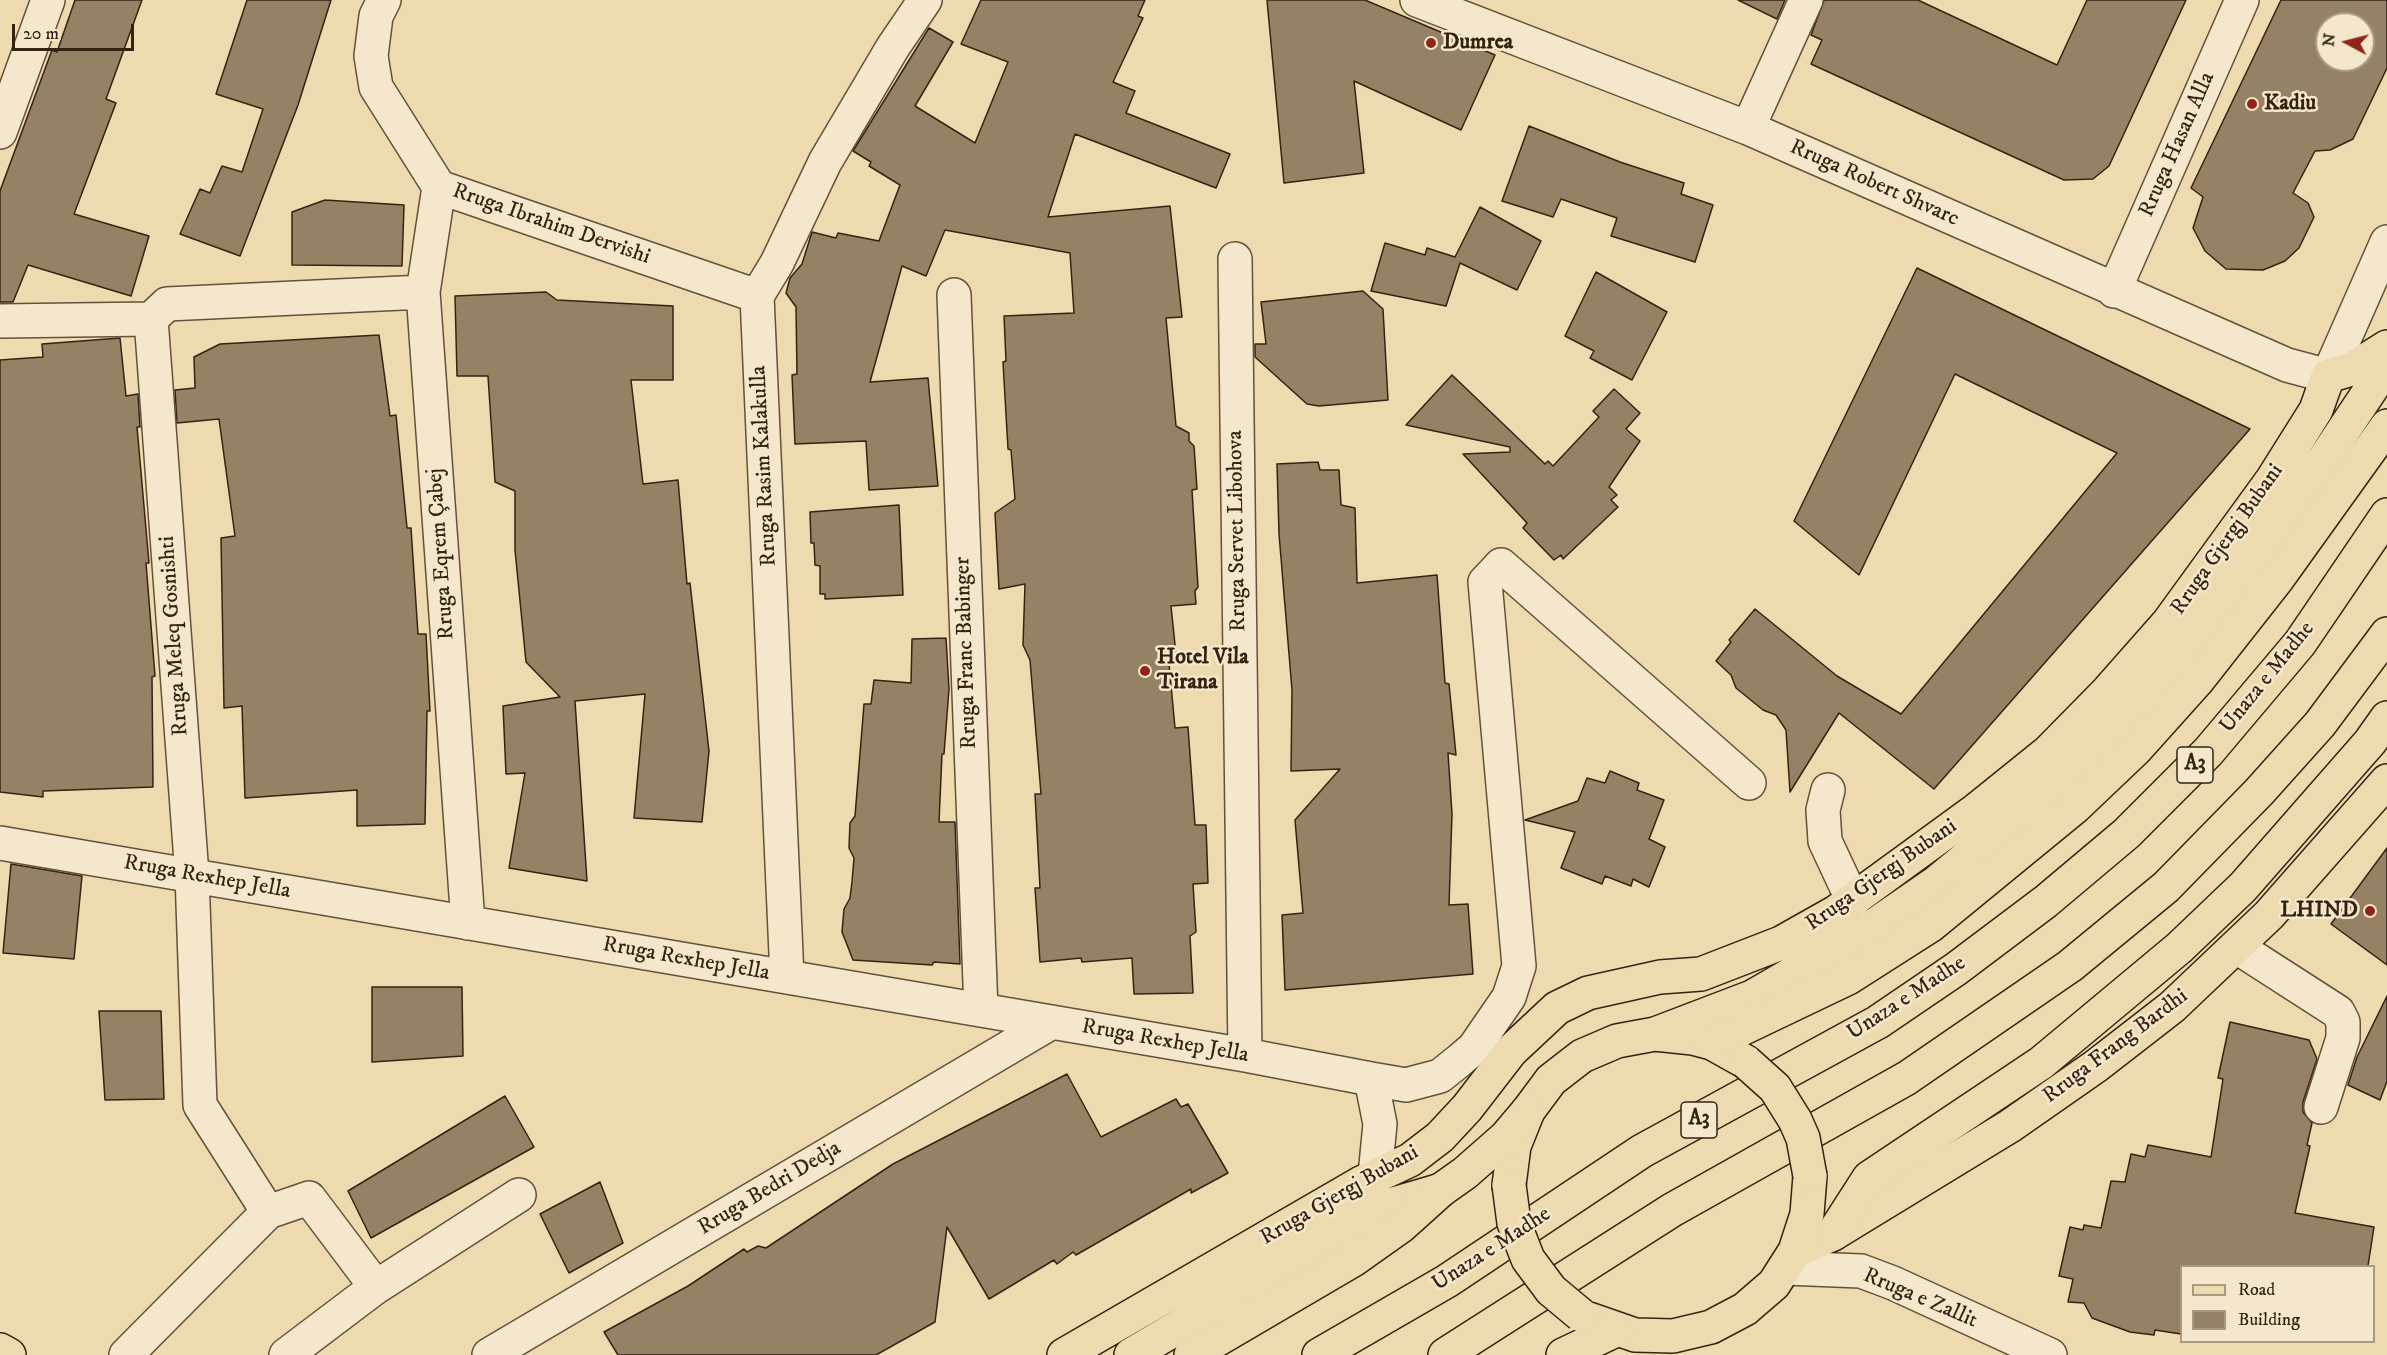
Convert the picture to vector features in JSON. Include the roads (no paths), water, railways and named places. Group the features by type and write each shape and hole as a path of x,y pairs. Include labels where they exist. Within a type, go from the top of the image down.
{"main road":[{"path":"2328,376 2352,369 2387,347"},
{"path":"1191,1355 1353,1260 1401,1226 1506,1137 1551,1080 1582,1056 1617,1041 1655,1034 1752,997 1866,931 1937,882 1991,840 2056,784 2144,699 2215,612 2266,543 2387,365"},
{"name":"Rruga Gjergj Bubani","path":"1064,1355 1375,1175 1410,1160 1440,1137 1467,1108 1511,1051 1557,1008 1588,993 1660,977 1701,974 1781,943 1853,901 1976,810 2048,752 2108,691 2168,623 2272,480 2316,410 2328,376"},
{"path":"2266,543 2310,441 2316,410"},
{"path":"1712,1043 1848,978 1931,925 2075,807 2136,749 2197,681 2278,578 2387,426"},
{"name":"Unaza e Madhe","path":"1319,1355 1447,1281 1642,1151 1878,1022 1956,969 2045,902 2127,833 2208,752 2300,643 2387,515"},
{"path":"1445,1355 1672,1210 1907,1078 2070,966 2166,887 2259,792 2320,724 2387,634"},
{"path":"1833,1234 1869,1178 2041,1063 2179,948 2243,886 2370,742 2387,718"},
{"name":"Rruga Frang Bardhi","path":"1790,1260 2010,1126 2096,1066 2195,987 2269,915 2387,781"},
{"path":"1563,1355 1692,1333 1728,1320 1760,1297 1790,1260 1807,1214 1809,1176 1803,1138 1795,1120 1774,1088 1746,1062 1712,1043 1655,1034"},
{"path":"1528,1111 1514,1146 1509,1185 1514,1223 1528,1259 1551,1290 1581,1315 1633,1342"},
{"path":"1131,1355 1380,1208 1441,1190"},
{"path":"0,1350 9,1355"}],"street":[{"path":"0,132 48,0"},
{"name":"Rruga Ibrahim Dervishi","path":"384,0 376,16 371,56 376,87 439,187 757,296"},
{"path":"757,296 777,263 825,162 893,47 926,0"},
{"name":"Rruga Robert Shvarc","path":"1417,0 1748,128 2114,291 2287,365 2328,376"},
{"path":"1748,128 1806,0"},
{"name":"Rruga Hasan Alla","path":"2114,291 2242,0"},
{"name":"Rruga Eqrem Çabej","path":"439,187 423,292 468,923"},
{"path":"2328,376 2387,242"},
{"name":"Rruga Servet Libohova","path":"1235,259 1245,1055"},
{"path":"0,321 151,319 167,304 423,292"},
{"name":"Rruga Franc Babinger","path":"954,295 981,1010"},
{"name":"Rruga Rasim Kalakulla","path":"757,296 787,977"},
{"name":"Rruga Meleq Gosnishti","path":"151,319 192,875 200,1105 268,1212"},
{"name":"Rruga Rexhep Jella","path":"0,843 1245,1055 1406,1085 1440,1076 1474,1048 1509,997 1519,966 1485,582 1501,565 1749,783"},
{"path":"1828,790 1823,810 1825,841 1853,901"},
{"path":"2237,947 2338,1012 2343,1022 2343,1038 2321,1107"},
{"name":"Rruga Bedri Dedja","path":"489,1355 1052,1022"},
{"path":"1371,1079 1380,1124 1375,1175"},
{"path":"286,1355 376,1287 519,1196"},
{"path":"126,1355 268,1212 309,1198 376,1287"},
{"name":"Rruga e Zallit","path":"1790,1260 1861,1271 1893,1283 2050,1355"}],"place":[{"name":"Dumrea","path":"1431,43"},
{"name":"Kadiu","path":"2252,104"},
{"name":"Hotel Vila Tirana","path":"1145,671"},
{"name":"LHIND","path":"2370,911"}]}
